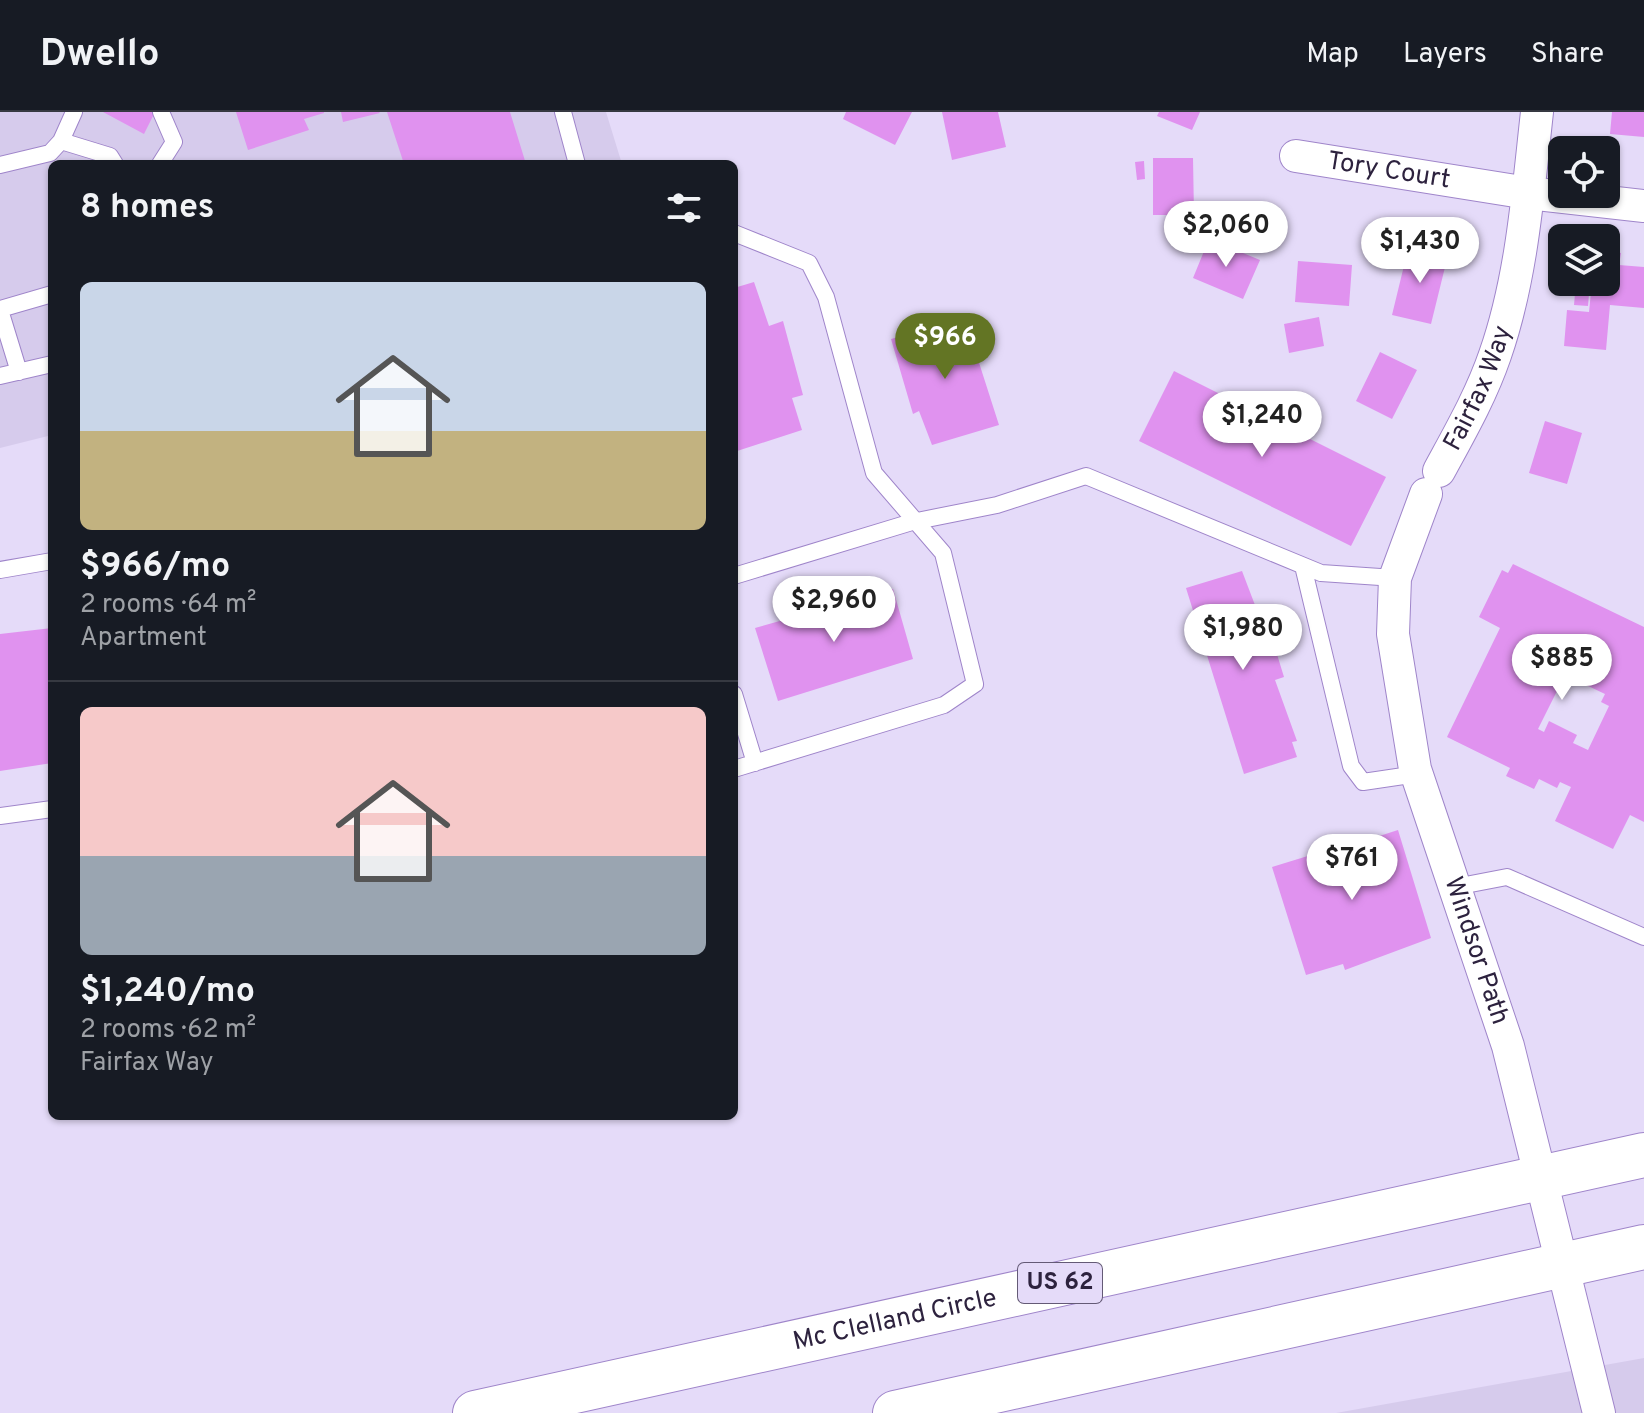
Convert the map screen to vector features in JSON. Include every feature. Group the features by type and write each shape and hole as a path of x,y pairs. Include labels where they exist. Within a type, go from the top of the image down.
{"highway":[{"name":"Mc Clelland Circle","path":"475,1413 1644,1155"},
{"path":"895,1413 1644,1247"}],"street":[{"name":"Fairfax Way","path":"1393,634 1395,578 1432,483 1467,419 1496,354 1523,235 1537,112"},
{"name":"Tory Court","path":"1296,156 1528,193 1644,206"},
{"name":"Windsor Path","path":"1393,634 1417,774 1508,1046 1543,1177 1599,1413"}],"lane":[{"path":"55,153 74,112"},
{"path":"161,112 174,142 163,160"},
{"path":"563,112 576,160"},
{"path":"0,165 55,153 110,156 112,160"},
{"path":"738,235 809,263 826,297 874,473 912,522 943,553 975,684 944,705 738,768"},
{"path":"19,372 0,309 48,295"},
{"path":"0,376 48,365"},
{"path":"738,575 912,522 997,505 1086,476 1321,573 1395,578"},
{"path":"0,570 48,562"},
{"path":"1303,566 1351,766 1363,782 1417,774"},
{"path":"738,707 755,763"},
{"path":"0,816 48,810"},
{"path":"1455,887 1507,877 1644,937"}],"shaded area":[{"path":"0,112 606,112 621,160 48,160 48,436 0,448"},
{"path":"1644,1358 1644,1413 1336,1413"}],"building":[{"path":"103,112 155,112 144,134"},
{"path":"236,112 324,113 304,119 309,130 248,150"},
{"path":"341,112 379,112 380,113 343,122"},
{"path":"387,112 510,112 525,160 403,160"},
{"path":"846,112 912,112 895,145 843,119"},
{"path":"942,112 998,112 1006,147 952,160"},
{"path":"1159,112 1200,112 1192,130 1157,116"},
{"path":"1612,112 1644,112 1644,137 1610,134"},
{"path":"1153,158 1193,158 1194,215 1153,215"},
{"path":"1144,161 1145,179 1137,180 1135,162"},
{"path":"1209,239 1260,260 1243,299 1193,278"},
{"path":"1409,245 1448,255 1431,324 1392,315"},
{"path":"1298,261 1352,265 1349,306 1295,302"},
{"path":"1620,265 1644,267 1644,308 1610,305 1606,350 1564,346 1567,310 1589,312 1591,296 1620,296"},
{"path":"754,282 769,326 783,321 803,395 792,398 802,430 738,451 738,287"},
{"path":"1575,296 1589,296 1588,306 1574,305"},
{"path":"1319,317 1324,346 1289,353 1284,324"},
{"path":"965,319 999,425 932,445 919,411 913,414 891,339"},
{"path":"1380,352 1417,370 1392,419 1356,401"},
{"path":"1174,371 1386,477 1351,546 1139,441"},
{"path":"1545,421 1582,433 1567,484 1529,473"},
{"path":"1513,564 1644,627 1644,822 1630,815 1613,849 1555,821 1571,787 1560,782 1557,788 1539,779 1534,789 1506,776 1510,768 1447,737 1500,628 1479,617 1502,570 1508,573","holes":["1565,675 1605,694 1601,702 1609,706 1588,750 1573,743 1577,735 1549,721 1544,732 1538,729"]},
{"path":"1242,571 1258,613 1254,615 1266,654 1276,651 1284,677 1275,680 1297,741 1292,742 1297,757 1244,774 1186,588"},
{"path":"893,589 913,659 778,701 755,628"},
{"path":"48,628 48,764 0,771 0,634"},
{"path":"1398,830 1431,938 1345,970 1343,964 1306,975 1272,867 1311,855 1309,849 1358,834 1361,842"}]}
